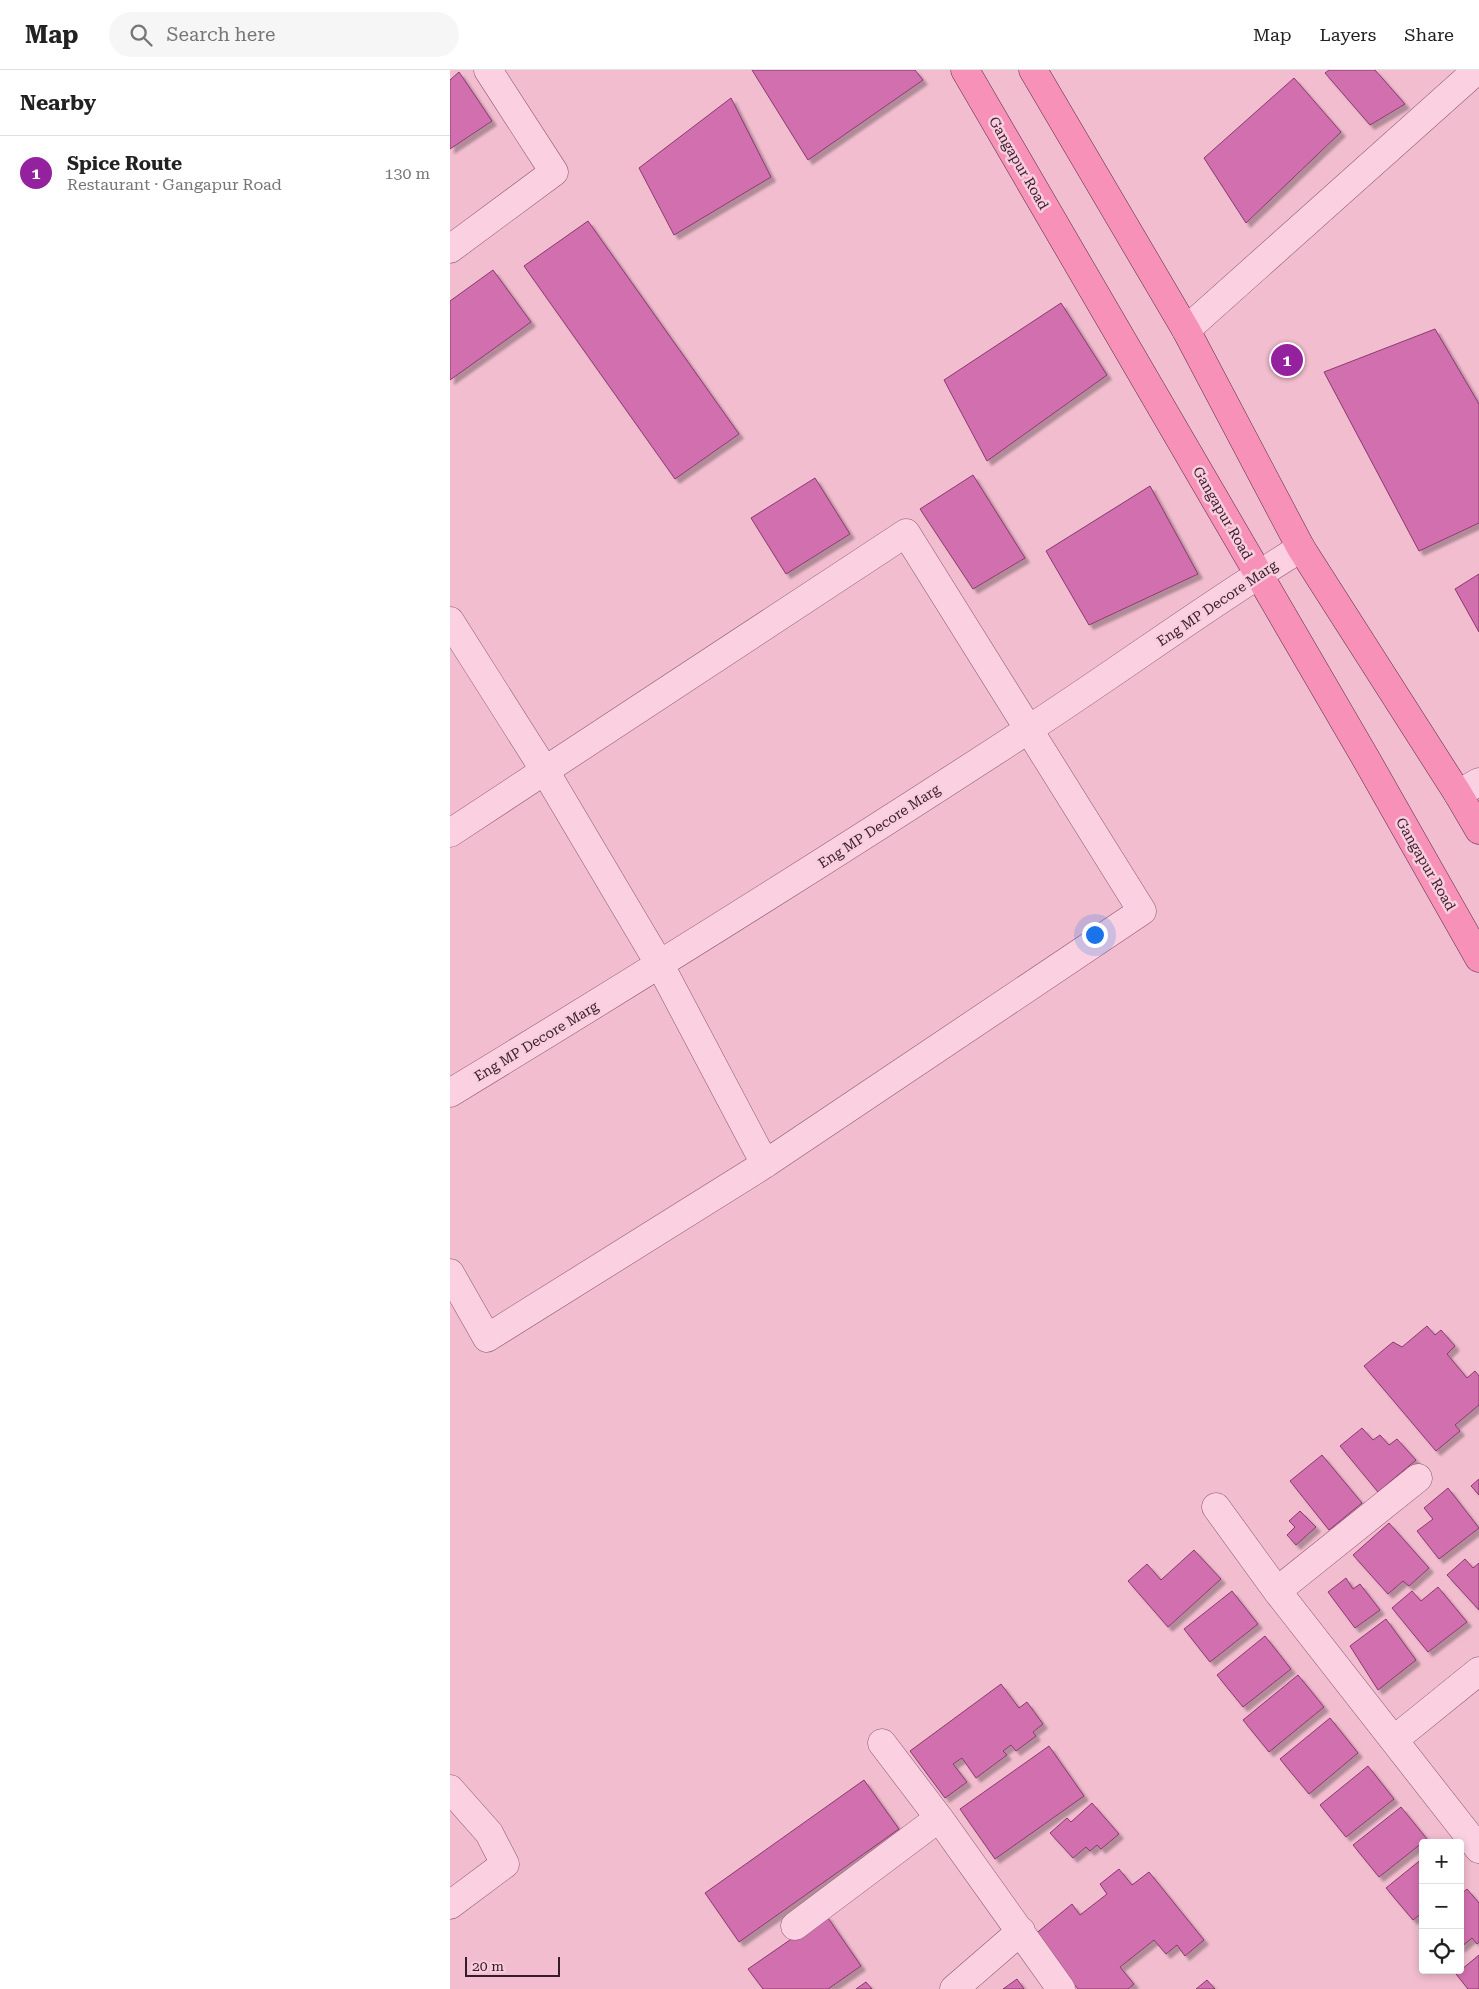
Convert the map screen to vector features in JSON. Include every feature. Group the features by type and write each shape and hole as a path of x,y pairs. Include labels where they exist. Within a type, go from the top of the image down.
{"main road":[{"name":"Gangapur Road","path":"965,70 1479,958"},
{"path":"1033,70 1186,330 1301,548 1468,788 1479,830"}],"street":[{"path":"450,249 554,172 488,70"},
{"path":"1186,330 1477,70"},
{"path":"450,833 906,533 1142,911 765,1164 487,1338 450,1273"},
{"name":"Eng MP Decore Marg","path":"450,1094 660,965 1029,730 1258,574 1301,548"},
{"path":"450,621 544,771 660,965 765,1164"},
{"path":"1277,1591 1418,1478"},
{"path":"1216,1508 1277,1591 1395,1739 1479,1849"},
{"path":"1395,1739 1479,1671"},
{"path":"882,1743 939,1818 1061,1989"},
{"path":"450,1790 489,1833 505,1864 450,1905"},
{"path":"794,1926 939,1818"},
{"path":"954,1989 1021,1931"}],"building":[{"path":"752,70 915,70 923,80 808,160"},
{"path":"1329,70 1375,70 1405,104 1370,125 1325,73"},
{"path":"459,72 492,121 450,149 450,80"},
{"path":"1294,78 1341,132 1246,223 1204,158"},
{"path":"731,98 771,177 674,235 639,168"},
{"path":"588,221 739,434 675,479 524,266"},
{"path":"493,270 531,322 450,380 450,301"},
{"path":"1061,303 1107,375 987,461 944,380"},
{"path":"1435,329 1479,404 1479,523 1419,551 1324,372"},
{"path":"973,475 1025,558 973,589 920,509"},
{"path":"815,478 850,534 786,574 751,518"},
{"path":"1150,486 1198,574 1089,625 1046,551"},
{"path":"1479,574 1479,632 1455,589"},
{"path":"1427,1326 1435,1335 1441,1330 1455,1346 1447,1354 1467,1378 1475,1371 1479,1376 1479,1405 1455,1425 1460,1431 1436,1451 1364,1366 1393,1342 1402,1347"},
{"path":"1362,1428 1373,1440 1380,1435 1389,1445 1397,1439 1416,1460 1378,1492 1340,1446"},
{"path":"1322,1455 1362,1503 1329,1530 1290,1481"},
{"path":"1479,1479 1479,1495 1471,1486"},
{"path":"1448,1488 1479,1528 1439,1559 1417,1531 1433,1519 1424,1508"},
{"path":"1300,1511 1316,1527 1296,1545 1287,1535 1295,1527 1289,1521"},
{"path":"1389,1523 1429,1568 1409,1586 1403,1581 1388,1594 1353,1555"},
{"path":"1194,1550 1221,1579 1168,1627 1128,1581 1147,1564 1161,1580"},
{"path":"1465,1559 1473,1568 1479,1563 1479,1610 1447,1575"},
{"path":"1346,1578 1353,1589 1360,1584 1380,1610 1355,1628 1328,1592"},
{"path":"1438,1587 1467,1622 1428,1652 1392,1608 1412,1591 1421,1601"},
{"path":"1232,1591 1258,1624 1210,1662 1184,1629"},
{"path":"1386,1619 1416,1660 1378,1690 1350,1646"},
{"path":"1265,1636 1291,1669 1243,1707 1217,1675"},
{"path":"1298,1675 1324,1707 1269,1752 1243,1720"},
{"path":"1001,1684 1019,1708 1027,1702 1043,1724 1033,1732 1036,1736 1016,1751 1011,1745 1003,1751 1007,1755 976,1778 962,1758 953,1764 967,1782 945,1798 910,1751"},
{"path":"1330,1718 1358,1753 1309,1794 1280,1759"},
{"path":"1049,1746 1084,1796 995,1859 960,1809"},
{"path":"1368,1766 1394,1799 1346,1837 1320,1805"},
{"path":"864,1780 899,1829 739,1942 705,1893"},
{"path":"1092,1803 1119,1834 1101,1849 1097,1845 1090,1851 1086,1847 1073,1858 1050,1833 1067,1818 1071,1822"},
{"path":"1401,1807 1427,1839 1419,1839 1419,1845 1379,1877 1353,1845"},
{"path":"1419,1861 1419,1915 1413,1920 1386,1888"},
{"path":"1119,1869 1132,1885 1149,1872 1204,1940 1185,1956 1177,1945 1166,1954 1154,1940 1120,1967 1134,1984 1128,1989 1078,1989 1034,1935 1072,1904 1080,1915 1107,1894 1100,1884"},
{"path":"1467,1889 1479,1903 1479,1942 1477,1944 1472,1938 1464,1945 1464,1892"},
{"path":"826,1915 861,1966 828,1989 763,1989 748,1969"},
{"path":"1479,1955 1479,1989 1468,1989 1456,1974 1464,1974 1464,1967"},
{"path":"1017,1979 1024,1989 1003,1989"},
{"path":"1207,1980 1215,1989 1196,1989"},
{"path":"866,1982 872,1989 856,1989"}],"place":[{"name":"Spice Route","path":"1287,360"}]}
